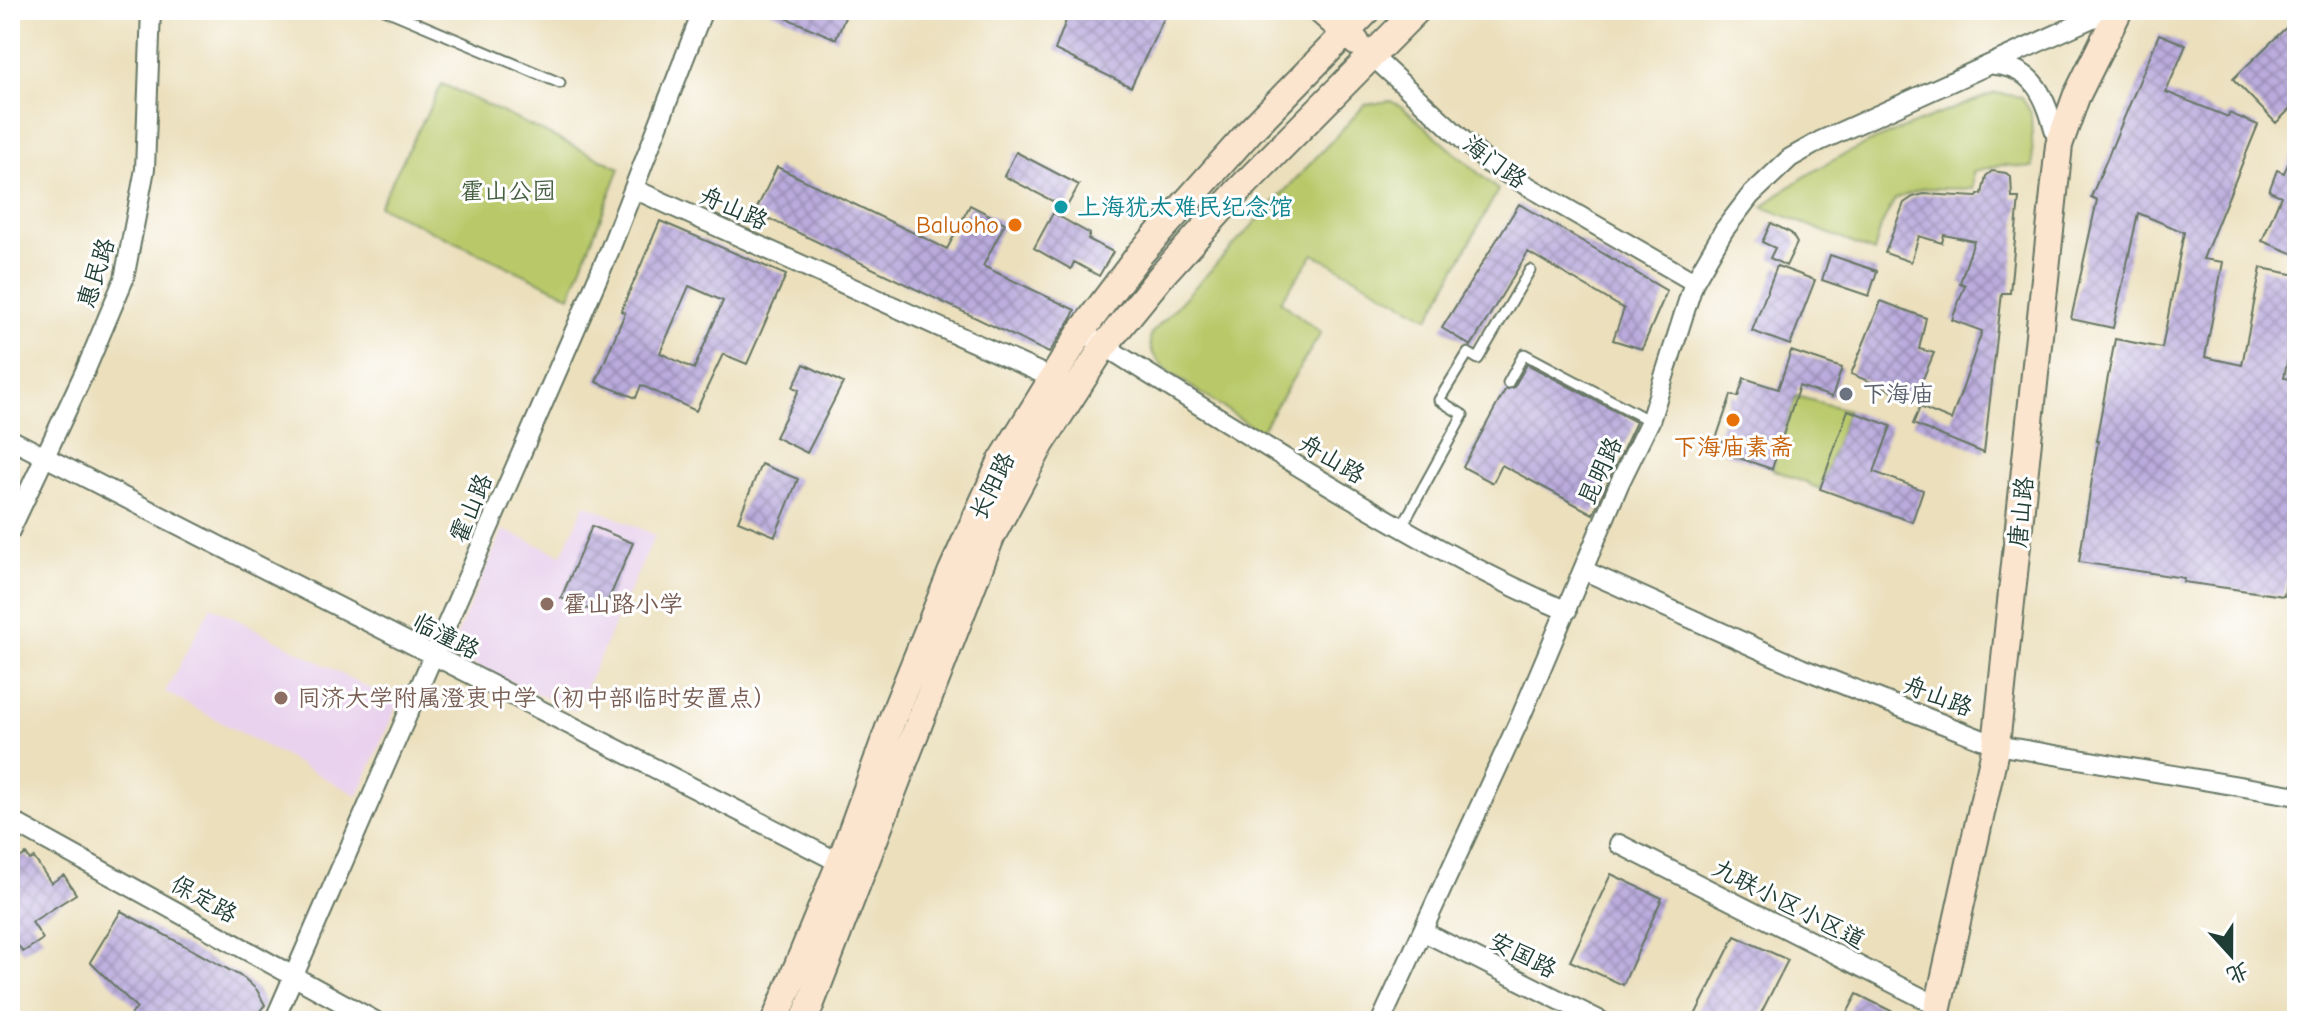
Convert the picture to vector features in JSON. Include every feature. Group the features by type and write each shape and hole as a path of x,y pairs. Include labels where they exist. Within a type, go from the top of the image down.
{"main road":[{"name":"海门路","path":"1320,10 1371,55"},
{"name":"长阳路","path":"1065,384 1081,332 1172,216 1368,10"},
{"name":"长阳路","path":"804,1021 896,709 952,571 1001,462 1065,384 1104,346 1161,276 1238,191 1417,10"},
{"name":"唐山路","path":"1937,1013 1996,745 2059,145 2076,97 2119,10"},
{"name":"长阳路","path":"775,1021 850,868"}],"street":[{"name":"惠民路","path":"10,531 124,279 145,169 151,10"},
{"name":"霍山路","path":"274,1021 609,252 703,10"},
{"name":"昆明路","path":"1381,1021 1424,932 1567,611 1620,482 1650,421 1694,282 1724,230 1750,196 1790,158 1820,141 2110,10"},
{"name":"海门路","path":"1371,55 1488,163 1694,282"},
{"path":"1992,65 2006,66 2028,75 2042,95 2059,145"},
{"name":"舟山路","path":"634,189 1065,384"},
{"name":"舟山路","path":"1081,332 1192,403 1401,528 1501,583 1567,611"},
{"name":"临潼路","path":"10,439 850,868"},
{"name":"舟山路","path":"1583,570 1801,668 1996,745 2297,796"},
{"name":"保定路","path":"10,820 375,1021"},
{"name":"九联小区小区道","path":"1619,844 1937,1013"},
{"name":"安国路","path":"1424,932 1601,1021"}],"lane":[{"path":"386,10 560,83"},
{"path":"1401,528 1463,415 1439,400 1468,353 1478,359 1530,270"},
{"path":"1508,383 1524,354 1650,421"}],"shaded area":[{"name":"霍山路小学","path":"585,504 655,535 575,711 449,653 503,530 562,555"},
{"name":"同济大学附属澄衷中学（初中部临时安置点）","path":"211,606 398,703 358,796 165,692"}],"green space":[{"name":"霍山公园","path":"442,84 620,168 570,296 379,206"},
{"path":"1995,93 2022,97 2031,113 2033,168 2004,165 1973,171 1973,189 1924,188 1895,199 1881,226 1874,252 1763,207 1789,187 1844,154"},
{"path":"1390,101 1401,106 1498,190 1429,318 1314,254 1280,301 1321,333 1260,432 1166,370 1151,350 1151,334 1365,105"},
{"path":"1796,396 1848,410 1820,489 1772,469"}],"building":[{"path":"767,10 848,10 836,39"},
{"path":"1070,10 1168,10 1131,87 1055,50"},
{"path":"2297,17 2297,102 2276,123 2233,79"},
{"path":"2159,34 2186,45 2166,92 2228,117 2229,113 2258,125 2203,259 2223,262 2205,357 2242,365 2261,268 2297,275 2297,310 2284,378 2297,380 2297,514 2284,596 2183,582 2184,578 2079,562 2096,441 2115,339 2162,348 2184,232 2138,213 2113,328 2071,319 2097,200 2091,197"},
{"path":"2297,144 2297,255 2262,241 2281,196 2269,191 2277,170 2284,173"},
{"path":"1016,152 1079,185 1066,208 1004,176"},
{"path":"777,167 947,249 970,205 1005,223 983,266 1075,310 1071,319 1049,353 755,212"},
{"path":"1992,171 2011,177 2012,198 2019,198 2010,293 2002,293 1984,453 1913,424 1920,407 1951,420 1982,331 1952,320 1965,285 1960,283 1974,241 1944,235 1942,243 1919,236 1911,262 1885,253 1904,203 1924,194 1977,197 1982,194 1986,176"},
{"path":"1519,204 1667,291 1642,349 1613,340 1624,309 1528,252 1471,346 1442,328"},
{"path":"1053,213 1090,234 1088,239 1113,252 1099,276 1074,262 1071,269 1034,248"},
{"path":"660,221 786,275 747,364 723,354 696,411 641,385 636,398 596,382 625,313 621,311","holes":["689,286 723,301 694,369 660,353"]},
{"path":"1771,223 1791,233 1797,243 1786,266 1770,258 1775,248 1762,242"},
{"path":"1830,255 1877,271 1869,296 1822,280"},
{"path":"1777,266 1815,280 1790,345 1752,331"},
{"path":"1881,301 1926,318 1919,349 1934,353 1914,400 1851,374"},
{"path":"1791,351 1842,368 1832,397 1799,386 1772,469 1724,453 1727,443 1716,439 1731,395 1738,397 1744,378 1778,389"},
{"path":"804,364 843,383 807,453 775,437 799,390 793,387"},
{"path":"1527,364 1636,422 1593,514 1502,465 1493,483 1463,467 1505,390 1514,387"},
{"path":"1848,410 1891,426 1874,472 1923,490 1912,522 1820,489"},
{"path":"761,464 798,479 775,536 738,521"},
{"path":"592,526 633,543 602,615 561,598"},
{"path":"26,854 30,860 34,858 51,883 64,875 76,894 32,922 43,939 23,952 17,944 10,948 10,864"},
{"path":"1611,874 1662,898 1623,985 1570,961"},
{"path":"121,911 244,978 257,990 265,1005 251,1021 125,1021 137,1008 90,962"},
{"path":"1735,936 1788,960 1757,1021 1692,1021"},
{"path":"1857,994 1911,1021 1843,1021"}],"place":[{"name":"上海犹太难民纪念馆","path":"1061,207"},
{"name":"Baluoho","path":"1015,225"},
{"name":"下海庙","path":"1846,394"},
{"name":"下海庙素斋","path":"1733,420"},
{"name":"霍山路小学","path":"547,604"},
{"name":"同济大学附属澄衷中学（初中部临时安置点）","path":"281,698"}]}
